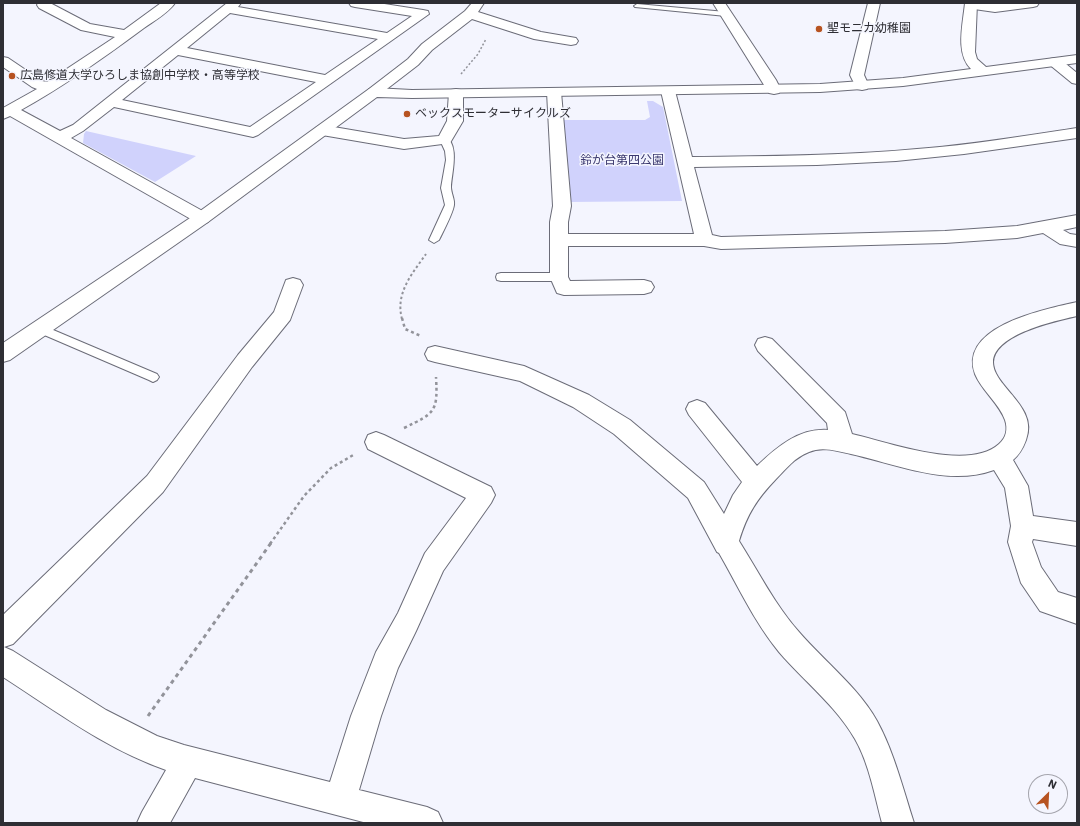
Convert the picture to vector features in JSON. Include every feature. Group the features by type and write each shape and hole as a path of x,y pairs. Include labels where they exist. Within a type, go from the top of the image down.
{"street":[{"path":"44,3 43,5 86,27 127,35"},
{"path":"6,112 50,88 127,35 169,3"},
{"path":"111,102 253,132 422,14 355,3"},
{"path":"862,86 857,75 874,3"},
{"path":"983,72 971,61 968,52 971,4 994,8 1034,3"},
{"path":"59,138 78,128 231,6 390,37"},
{"path":"3,354 202,218 374,92 413,62 427,47 474,8 497,22 539,36 571,41"},
{"path":"723,8 774,90"},
{"path":"175,50 328,80"},
{"path":"374,92 457,86 554,92 774,90 862,86 1077,59"},
{"path":"3,61 38,84 50,88"},
{"path":"1055,62 1077,80"},
{"path":"322,130 404,144 444,140 455,122 457,86"},
{"path":"668,91 704,240"},
{"path":"554,92 562,206 559,222 560,240 558,276 564,288 644,287"},
{"path":"6,112 59,138 202,218"},
{"path":"684,162 813,160 897,156 971,149 1077,133"},
{"path":"560,240 704,240 721,243 878,240 1017,232 1077,221"},
{"path":"1046,227 1066,240 1077,241"},
{"path":"3,634 155,484 245,361 283,315 293,285"},
{"path":"726,544 732,521 738,507 756,482 783,455 797,446 817,440 842,442 915,460 955,466 988,463 999,458 1010,449 1015,442 1018,434 1017,426 1010,407 985,374 982,362 985,351 997,338 1031,321 1077,309"},
{"path":"765,344 837,419 842,442"},
{"path":"435,354 524,374 564,392 622,427 696,490 726,544 763,605 788,641 855,713 866,730 876,751 898,823"},
{"path":"697,409 756,482"},
{"path":"340,801 366,716 386,662 407,622 434,562 483,495 376,442"},
{"path":"999,458 1016,486 1023,526 1020,542 1030,574 1049,602 1077,611"},
{"path":"1023,526 1077,534"},
{"path":"3,661 90,716 131,740 154,750 188,761 427,823"},
{"path":"153,823 188,761"}],"lane":[{"path":"637,6 723,8"},
{"path":"434,240 450,205 446,188 450,160 449,151 444,140"},
{"path":"501,277 558,276"},
{"path":"39,328 153,377"}],"path":[{"path":"457,86 497,22"},
{"path":"131,740 304,496 332,468 376,442 426,417 436,408 436,343 405,329 400,312 400,298 404,285 431,248 434,240"}],"green space":[{"name":"鈴が台第四公園","path":"647,101 653,101 663,107 682,201 568,202 561,120 645,120 650,117"},
{"path":"86,131 196,156 155,182 83,143 84,134"}],"place":[{"name":"聖モニカ幼稚園","path":"819,29"},
{"name":"広島修道大学ひろしま協創中学校・高等学校","path":"12,76"},
{"name":"ベックスモーターサイクルズ","path":"407,114"}]}
